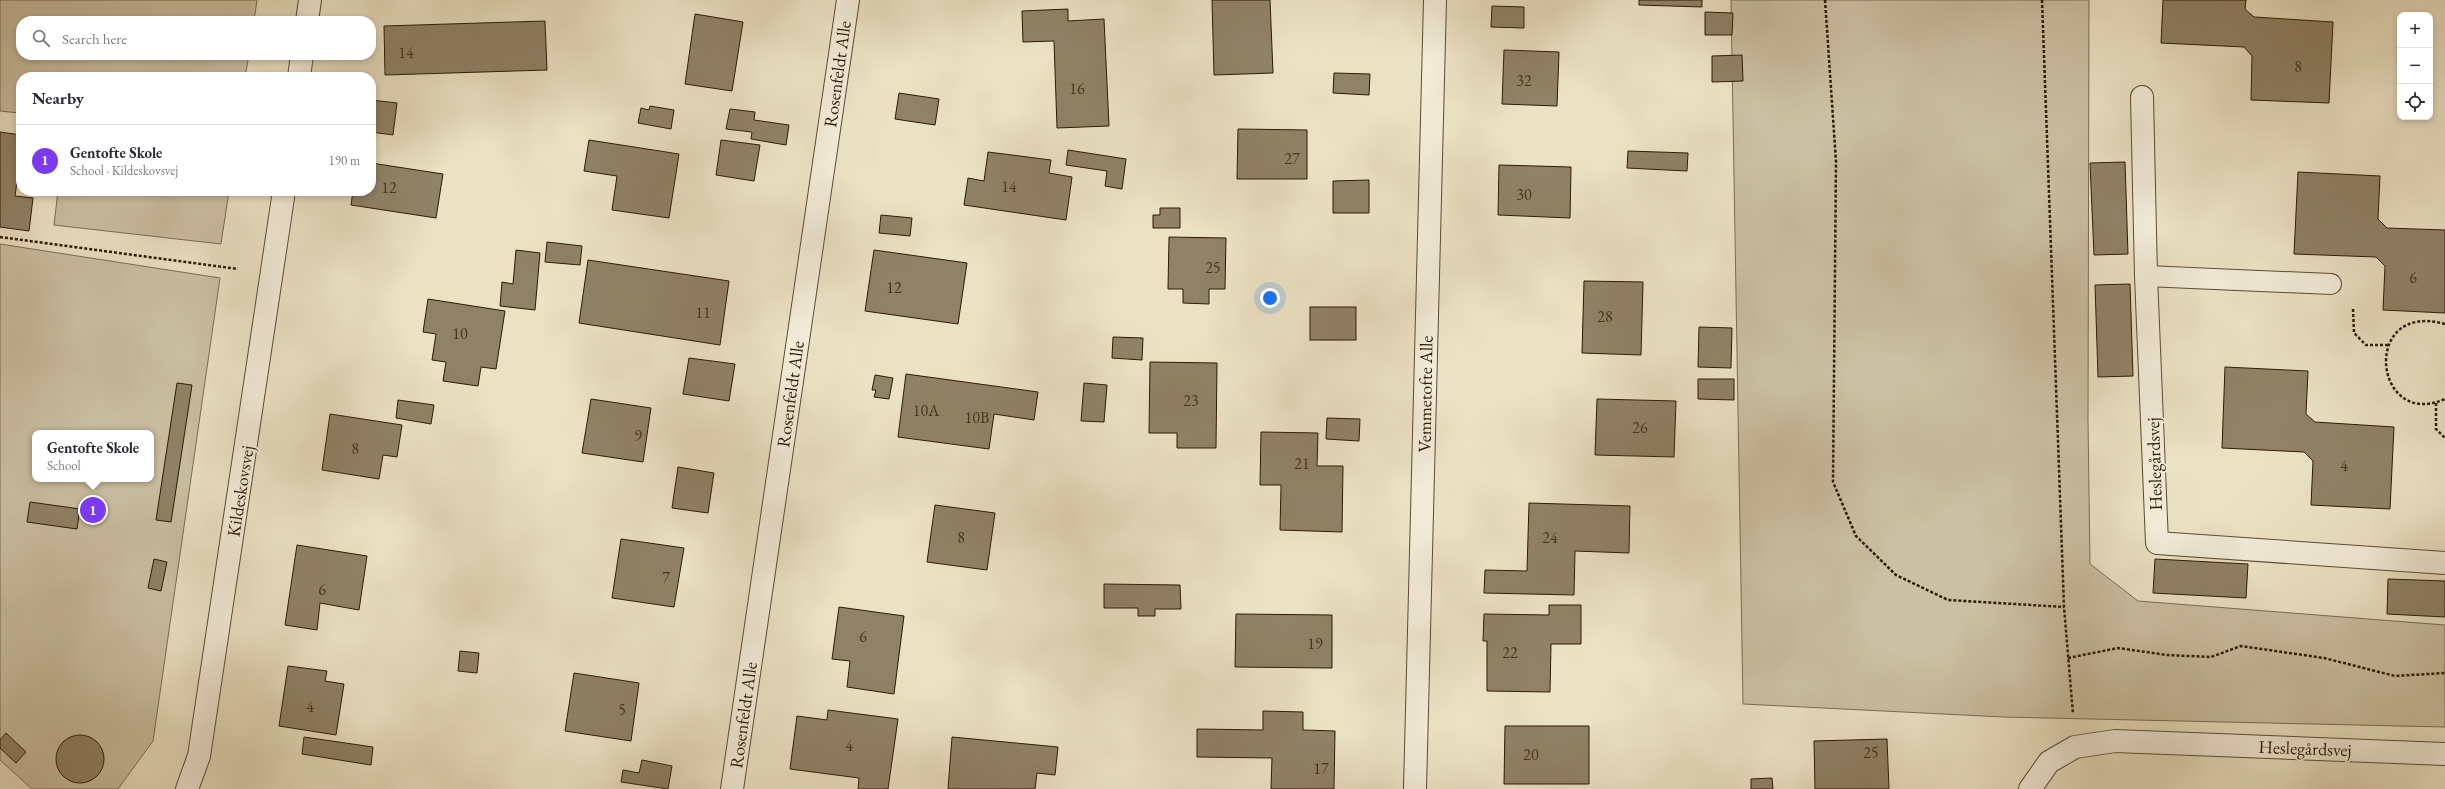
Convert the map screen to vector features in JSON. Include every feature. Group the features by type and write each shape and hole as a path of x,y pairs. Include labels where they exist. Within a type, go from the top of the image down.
{"street":[{"path":"308,16 310,0"},
{"name":"Rosenfeldt Alle","path":"732,789 848,0"},
{"name":"Vemmetofte Alle","path":"1415,789 1435,0"},
{"path":"300,72 301,60"},
{"name":"Heslegårdsvej","path":"2142,97 2146,276 2157,543 2445,563"},
{"name":"Kildeskovsvej","path":"187,789 200,756 273,274 283,196"},
{"name":"Heslegårdsvej","path":"2030,789 2049,762 2075,747 2115,741 2445,754"}],"lane":[{"path":"2146,276 2331,284"}],"path":[{"path":"1825,0 1836,162 1832,482 1856,536 1896,575 1948,600 2064,607"},
{"path":"2042,0 2064,607 2075,747"},
{"path":"0,237 273,274"},
{"path":"2331,284 2353,301 2354,333 2366,345 2388,345"},
{"path":"2445,324 2430,319 2413,322 2398,331 2388,345 2385,360 2387,375 2394,389 2406,399 2420,404 2436,403 2445,399"},
{"path":"2436,403 2436,429 2445,438"},
{"path":"2068,658 2118,648 2167,655 2211,657 2241,646 2324,658 2395,676 2445,673"}],"shaded area":[{"path":"0,0 257,0 255,16 16,16 16,60 248,60 246,72 16,72 16,113 0,111"},
{"path":"1731,0 2089,0 2088,420 2090,564 2138,601 2445,625 2445,727 2003,717 1743,704"},
{"path":"57,196 228,196 221,244 54,225"},
{"path":"0,244 220,278 153,741 118,789 32,789 0,760"}],"building":[{"path":"1212,0 1270,0 1273,73 1214,75"},
{"path":"1639,0 1702,0 1702,7 1639,5"},
{"path":"2163,0 2246,0 2245,9 2254,17 2333,22 2329,103 2251,100 2252,56 2244,47 2161,43"},
{"path":"1492,6 1524,7 1524,28 1491,27"},
{"path":"1068,9 1068,21 1104,19 1109,126 1057,128 1054,41 1023,42 1022,11"},
{"path":"1705,12 1733,13 1732,35 1705,35"},
{"path":"695,14 743,22 732,91 685,84"},
{"path":"545,21 547,70 385,75 384,26"},
{"path":"1504,50 1559,52 1557,106 1502,104"},
{"path":"1742,55 1743,81 1712,82 1712,56"},
{"path":"1334,73 1370,74 1369,95 1333,93"},
{"path":"899,93 939,99 935,125 895,119"},
{"path":"376,101 397,103 393,135 376,133"},
{"path":"650,106 674,110 671,129 638,123 641,108 649,110"},
{"path":"730,109 755,112 754,120 789,125 786,145 751,139 752,132 726,129"},
{"path":"1238,129 1307,130 1307,179 1237,179"},
{"path":"0,132 16,134 15,196 33,198 29,231 0,227"},
{"path":"589,140 679,154 669,218 612,210 617,176 584,171"},
{"path":"721,140 760,145 754,181 716,175"},
{"path":"1068,150 1126,159 1122,189 1105,186 1107,171 1066,165"},
{"path":"1628,151 1688,153 1687,171 1627,168"},
{"path":"988,152 1051,160 1049,173 1072,177 1066,220 964,205 968,178 984,181"},
{"path":"2125,162 2128,254 2094,255 2090,163"},
{"path":"376,164 443,174 436,218 351,205 352,196 376,196"},
{"path":"1499,165 1571,167 1570,218 1498,215"},
{"path":"2298,172 2380,176 2378,219 2387,228 2445,230 2445,313 2383,310 2385,266 2376,257 2294,254"},
{"path":"1369,180 1369,213 1333,213 1333,181"},
{"path":"1160,208 1180,208 1180,228 1153,228 1153,215 1160,215"},
{"path":"881,215 912,218 910,236 879,233"},
{"path":"1169,237 1226,238 1225,289 1209,289 1209,304 1183,303 1183,289 1168,289"},
{"path":"547,242 582,246 580,265 545,262"},
{"path":"516,250 540,253 535,310 500,306 502,282 513,284"},
{"path":"874,250 967,263 958,324 865,311"},
{"path":"588,260 729,281 720,345 579,323"},
{"path":"1584,281 1643,282 1641,355 1582,353"},
{"path":"2130,284 2133,376 2098,377 2095,285"},
{"path":"428,299 505,311 496,369 481,367 478,386 443,381 446,362 432,360 436,334 423,332"},
{"path":"1310,307 1356,307 1356,340 1310,340"},
{"path":"1699,327 1732,328 1731,368 1698,367"},
{"path":"1113,337 1143,338 1142,360 1112,358"},
{"path":"689,358 735,364 729,401 683,394"},
{"path":"1150,362 1217,363 1216,448 1177,448 1177,433 1149,433"},
{"path":"2225,367 2308,371 2306,414 2315,422 2394,427 2390,509 2311,505 2313,461 2304,452 2222,448"},
{"path":"906,374 1038,392 1034,420 994,414 989,449 898,437"},
{"path":"875,375 893,378 889,399 874,397 876,390 872,390"},
{"path":"1698,379 1734,379 1734,400 1698,399"},
{"path":"177,383 192,385 171,522 156,520"},
{"path":"1084,383 1107,385 1104,422 1081,421"},
{"path":"591,399 651,408 643,462 582,453"},
{"path":"1597,399 1676,401 1674,457 1595,455"},
{"path":"398,400 434,405 431,424 396,418"},
{"path":"330,414 402,425 397,457 383,455 379,479 322,470"},
{"path":"1327,418 1360,419 1359,441 1326,439"},
{"path":"1261,432 1318,433 1317,466 1343,466 1342,532 1280,530 1281,485 1260,485"},
{"path":"678,467 714,473 708,513 672,508"},
{"path":"30,502 80,509 77,529 27,522"},
{"path":"1529,503 1630,506 1629,553 1575,551 1574,595 1484,593 1485,570 1527,571"},
{"path":"935,505 995,513 987,570 927,562"},
{"path":"621,539 684,548 674,607 612,598"},
{"path":"297,545 367,556 359,610 320,603 317,630 285,625"},
{"path":"154,559 167,562 161,591 148,588"},
{"path":"2155,559 2248,564 2246,598 2153,593"},
{"path":"2388,579 2445,581 2445,617 2387,614"},
{"path":"1104,584 1180,585 1181,609 1155,609 1155,616 1138,616 1138,608 1104,608"},
{"path":"1549,605 1581,605 1581,644 1551,644 1550,692 1487,691 1487,641 1483,641 1484,614 1549,615"},
{"path":"839,607 904,616 894,694 847,687 850,661 832,659"},
{"path":"1236,614 1332,615 1332,668 1235,667"},
{"path":"460,651 479,653 477,673 458,671"},
{"path":"288,666 327,671 325,681 344,684 336,735 279,726"},
{"path":"574,673 639,683 631,741 565,731"},
{"path":"828,710 898,719 888,789 858,789 859,778 790,769 797,716 827,720"},
{"path":"1263,711 1303,712 1303,730 1335,731 1334,789 1271,789 1272,758 1197,757 1197,729 1263,730"},
{"path":"1505,726 1589,726 1589,784 1504,784"},
{"path":"6,733 26,752 16,763 0,748 0,740"},
{"path":"80,735 89,737 97,742 102,750 104,759 102,768 97,776 89,781 80,783 71,781 63,776 58,768 56,759 58,750 63,742 71,737"},
{"path":"304,737 373,747 371,765 302,754"},
{"path":"952,737 1058,747 1055,775 1037,773 1035,789 948,789"},
{"path":"1887,739 1889,789 1815,789 1814,741"},
{"path":"642,760 672,766 668,789 621,782 623,770 639,773"},
{"path":"1772,778 1773,789 1751,789 1751,779"}],"place":[{"name":"Gentofte Skole","path":"93,510"}]}
